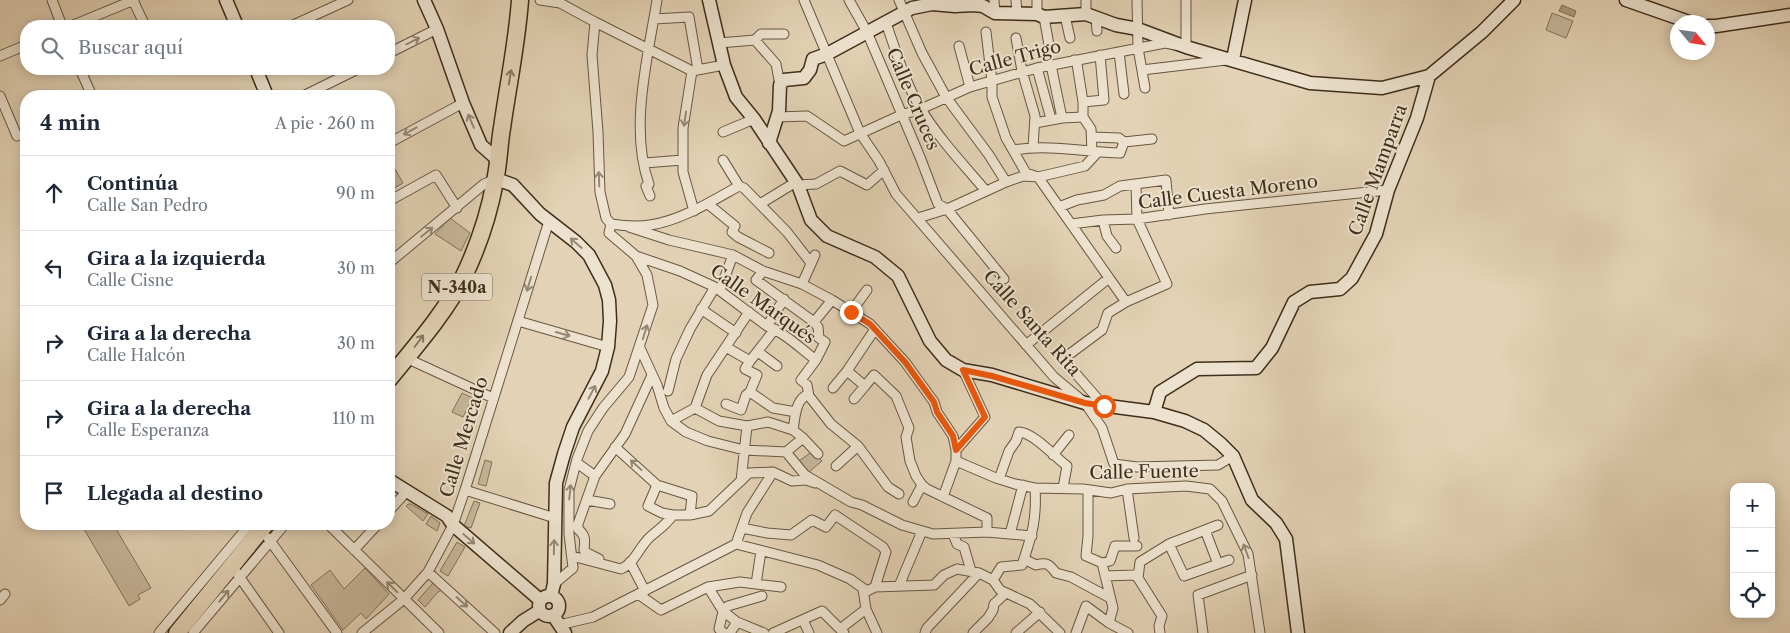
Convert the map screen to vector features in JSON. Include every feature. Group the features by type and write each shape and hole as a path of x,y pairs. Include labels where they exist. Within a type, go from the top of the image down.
{"highway":[{"name":"N-340a","path":"395,371 444,309 462,279 477,247 496,179 517,34 520,0"},
{"path":"177,633 232,566 257,530"}],"street":[{"path":"52,0 60,20"},
{"path":"85,20 133,0 141,20"},
{"path":"226,0 234,20"},
{"path":"303,20 348,0"},
{"path":"424,0 481,145 498,160"},
{"path":"540,0 560,3 695,70 724,65"},
{"path":"650,196 646,186 648,184 639,127 657,0"},
{"path":"709,0 724,65 736,97 754,119 797,184 812,220 827,236 875,258 898,276 930,341 946,360 963,370 1001,378 1085,403 1154,412 1185,421 1204,430 1233,456 1252,500 1276,523 1286,539 1298,633"},
{"name":"Calle Santa Rita","path":"804,0 860,133 880,161 896,194 1054,377 1085,403 1102,428 1114,464 1137,467 1218,465 1233,456"},
{"name":"Calle Cruces","path":"849,0 867,32 938,204 947,209 1004,279"},
{"path":"899,0 903,13 922,53 946,97 989,155 1006,182"},
{"path":"994,0 995,13"},
{"path":"1037,0 1049,45"},
{"path":"1086,0 1097,31"},
{"path":"1137,0 1138,48 1145,88"},
{"path":"1186,0 1186,47"},
{"path":"1233,60 1245,0"},
{"path":"780,84 784,80 804,78 810,70 813,59 827,54 912,8 932,2 973,2 995,13 1016,6 1040,15 1091,16 1116,29 1138,30 1186,47 1310,83 1382,88 1430,76 1482,32 1514,0"},
{"path":"1626,0 1670,15"},
{"path":"1715,26 1790,15"},
{"path":"1065,16 1070,38"},
{"path":"654,19 689,17 695,70 684,128 682,172 694,211"},
{"path":"596,22 592,55 598,132 600,192 606,218 611,224 629,227 669,240 733,255 763,271 802,284 832,300 875,329 905,362 934,402 937,412 953,436 956,461 943,497"},
{"path":"886,23 908,84 921,109 944,141 986,191"},
{"path":"395,50 437,29"},
{"path":"986,32 992,97 1006,138 1026,173 1038,177 1126,302"},
{"path":"720,44 755,40 761,34 784,34"},
{"path":"1016,38 1022,71 1035,116 1033,147"},
{"path":"755,40 776,64 780,84 780,111 769,143"},
{"name":"Calle Trigo","path":"778,117 806,116 844,141 970,86 1022,71 1165,43 1186,47"},
{"path":"959,46 970,86"},
{"path":"0,56 20,48"},
{"path":"1120,52 1124,94"},
{"path":"1083,102 1104,100 1100,56"},
{"path":"918,218 947,209 1023,176 1038,177 1085,166 1095,152 1091,129 1083,117 1083,102 1077,64 1074,60"},
{"path":"1142,70 1233,60"},
{"path":"1052,65 1062,118"},
{"path":"1037,68 1051,119"},
{"path":"83,75 89,90"},
{"path":"259,75 265,90"},
{"path":"315,90 346,75"},
{"name":"Calle Mamparra","path":"1154,412 1160,392 1197,369 1256,368 1272,348 1294,302 1310,292 1340,289 1352,278 1376,234 1388,190 1417,118 1430,76"},
{"path":"0,96 17,136"},
{"path":"395,140 463,103"},
{"path":"1035,123 1051,119 1083,117"},
{"path":"724,132 754,119"},
{"path":"1092,137 1119,138 1124,142 1152,139"},
{"path":"1014,150 1033,147 1120,153 1124,142"},
{"path":"644,163 683,160"},
{"path":"723,160 739,186 744,188 813,259 802,284"},
{"path":"760,204 797,184 816,184 840,171 867,185 884,170"},
{"path":"395,198 436,175 457,208"},
{"path":"395,258 484,184 496,179 513,185 540,214 589,255 602,279 609,300 608,347 602,371 573,427 556,483 555,518 546,597 546,616 559,625 593,617 736,544 747,513 773,472"},
{"path":"1059,207 1076,200 1104,195 1120,186 1136,186 1166,180 1169,215"},
{"path":"629,227 651,225 694,211 739,186"},
{"path":"1104,406 1063,359 1102,330 1108,313 1126,302 1167,284 1137,219 1136,186"},
{"name":"Calle Cuesta Moreno","path":"1072,224 1103,220 1137,219 1205,209 1388,190"},
{"path":"708,204 735,226 732,232 738,238 769,253"},
{"path":"1103,220 1106,236 1116,248"},
{"name":"Calle Mercado","path":"362,633 404,599 428,572 453,525 466,490 549,221"},
{"path":"510,633 573,568 569,490 577,463 588,430 603,408 629,378 653,305 647,275 636,256 609,233 611,224"},
{"path":"668,391 676,359 701,309 718,289 733,255"},
{"name":"Calle Marqués","path":"636,256 680,271 718,289 816,360"},
{"path":"763,271 756,280 814,322 818,327 819,338 825,342 816,360 801,380 807,385 809,396 831,424 858,446 888,487 899,494"},
{"path":"1026,345 1109,278"},
{"path":"851,312 868,290"},
{"path":"726,404 741,410 746,395 750,392 757,376 745,369 758,352 784,299"},
{"path":"814,322 832,300"},
{"path":"701,309 736,333"},
{"path":"671,420 695,408 707,375 749,312"},
{"path":"518,321 608,347"},
{"path":"833,388 875,329"},
{"path":"726,347 750,361"},
{"path":"640,348 657,385 664,408 671,420 686,432 744,450 786,452 803,438"},
{"path":"758,352 777,366"},
{"path":"406,358 493,398"},
{"path":"847,370 865,386"},
{"path":"956,450 985,417 963,370"},
{"path":"607,565 584,550 586,539 584,534 578,529 578,524 595,476 625,434 652,375"},
{"path":"854,399 874,375 896,396 909,428 906,437 910,461 922,485 987,518 987,532"},
{"path":"750,392 773,408 796,412"},
{"path":"792,430 801,399 809,396"},
{"path":"695,408 719,421 746,426 768,422 792,430 803,438 818,454"},
{"path":"741,481 746,426"},
{"path":"999,479 1009,451 1016,441 1019,432 1031,436 1067,466 1063,488"},
{"path":"1053,455 1069,435"},
{"path":"836,466 858,446"},
{"path":"615,447 657,484 692,496 690,514"},
{"path":"786,452 805,474 822,485 851,502 862,505 902,525 933,534 987,532 1032,536"},
{"name":"Calle Fuente","path":"956,461 999,479 1035,488 1063,488 1111,493 1127,489 1186,486 1210,488 1222,501 1232,518 1248,554 1260,633"},
{"path":"577,463 595,476"},
{"path":"657,484 648,506 662,513 673,515 709,511 749,474 773,472 792,481 806,480 822,485"},
{"path":"395,484 448,516 453,525 546,597 556,598 559,604 559,625"},
{"path":"913,502 922,485"},
{"path":"1010,534 1023,485"},
{"path":"993,580 1001,567 1022,564 1032,536 1036,510 1035,488"},
{"path":"1127,489 1138,545 1140,562 1138,578"},
{"path":"466,490 555,518"},
{"path":"1088,490 1086,556 1102,563 1110,561 1115,546 1138,545"},
{"path":"395,504 407,491"},
{"path":"586,500 610,504"},
{"path":"572,556 621,569 630,562 648,538 665,526 673,515"},
{"path":"742,528 790,535 812,520 826,528 835,515 882,547 886,552 875,587"},
{"path":"1140,562 1169,544 1218,525"},
{"path":"159,633 256,530"},
{"path":"263,530 337,633"},
{"path":"193,633 280,530"},
{"path":"334,530 439,633"},
{"path":"354,550 372,530"},
{"path":"1205,530 1218,564"},
{"path":"899,586 922,531"},
{"path":"953,534 957,544 964,547 975,572"},
{"path":"736,544 818,564 867,591 875,587 934,585 944,575 957,569 975,572 993,580 1000,590 1030,604 1060,633"},
{"path":"1169,544 1184,576 1229,560"},
{"path":"756,584 761,551"},
{"path":"1024,559 1036,565 1044,562 1049,564 1056,573 1071,577 1110,598"},
{"path":"630,562 642,593 661,610 708,587 740,582 781,586"},
{"path":"1102,563 1113,608 1109,623"},
{"path":"232,566 279,633"},
{"path":"428,572 496,633"},
{"path":"925,633 927,628 975,572"},
{"path":"1105,576 1134,575 1138,578 1162,616 1159,626 1160,633"},
{"path":"1203,633 1198,595 1252,575"},
{"path":"708,587 723,611 737,622 764,633"},
{"path":"863,590 866,609 877,633"},
{"path":"973,633 988,618 994,604 1006,593"},
{"path":"724,633 719,630 723,611 728,606 762,596"},
{"path":"1076,633 1086,606 1123,632"},
{"path":"773,633 822,611 842,631 866,609"},
{"path":"1016,633 1040,612"},
{"path":"803,620 809,633"},
{"path":"730,633 737,622"}],"shaded area":[{"path":"1562,5 1576,11 1574,17 1559,11"},
{"path":"1552,13 1573,21 1566,38 1546,30"},
{"path":"395,169 403,183 395,188"},
{"path":"450,218 470,233 461,251 435,234"},
{"path":"462,393 473,398 463,417 452,412"},
{"path":"813,451 822,461 808,473 799,461"},
{"path":"485,460 492,462 486,486 478,484"},
{"path":"474,501 480,503 471,528 464,526"},
{"path":"408,504 428,514 423,521 406,506"},
{"path":"431,516 440,523 437,531 426,524"},
{"path":"85,530 117,530 151,588 138,595 140,599 129,606"},
{"path":"457,542 465,547 448,576 440,571"},
{"path":"365,568 389,594 366,619 361,613 343,630 311,585 330,570 344,589"},
{"path":"433,583 442,590 425,607 418,600"}],"route":[{"path":"851,312 870,324 905,362 934,402 937,412 953,436 956,450 985,417 963,370 992,376 1085,403 1104,406"}]}
